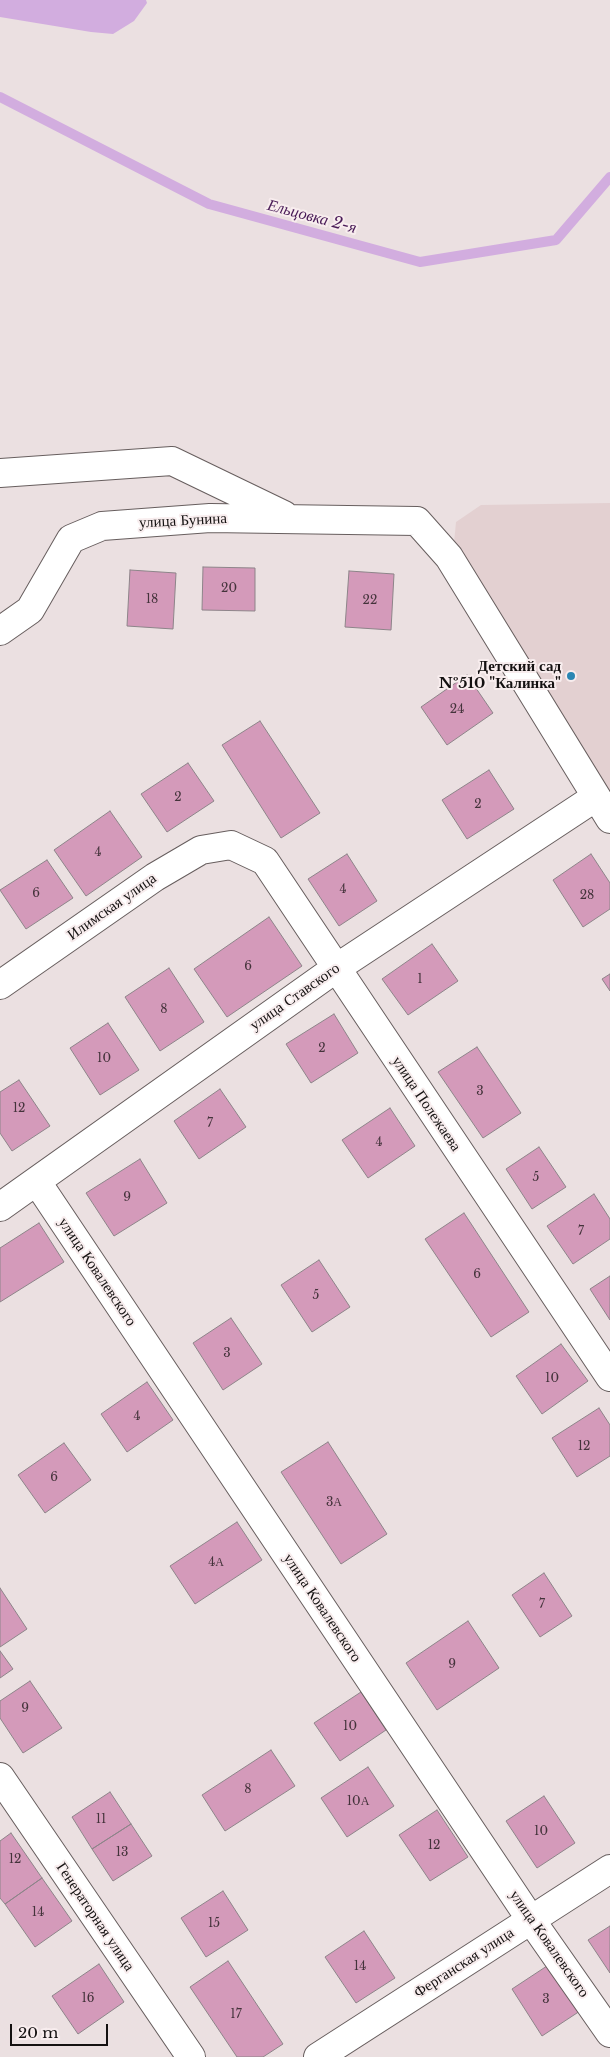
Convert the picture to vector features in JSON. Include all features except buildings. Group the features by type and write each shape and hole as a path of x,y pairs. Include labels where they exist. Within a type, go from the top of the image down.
{"street":[{"path":"0,473 172,461 290,518"},
{"name":"улица Бунина","path":"0,631 30,610 71,539 102,526 210,518 417,521 449,557 603,808"},
{"name":"улица Ставского","path":"0,1207 335,969 603,808"},
{"name":"улица Полежаева","path":"231,845 264,860 335,969 610,1377"},
{"name":"Илимская улица","path":"0,985 155,877 201,850 231,845"},
{"name":"улица Ковалевского","path":"37,1182 531,1920 610,2033"},
{"name":"Генераторная улица","path":"0,1777 190,2057"},
{"name":"Ферганская улица","path":"318,2057 610,1869"}],"shaded area":[{"path":"0,0 146,0 147,3 134,21 113,34 0,17"},
{"name":"Детский сад №510 \"Калинка\"","path":"610,503 610,800 453,553 456,522 481,505"}],"waterway":[{"name":"Ельцовка 2-я","path":"0,97 209,204 420,262 556,240 610,177"}],"place":[{"name":"Детский сад №510 \"Калинка\"","path":"571,676"}]}
